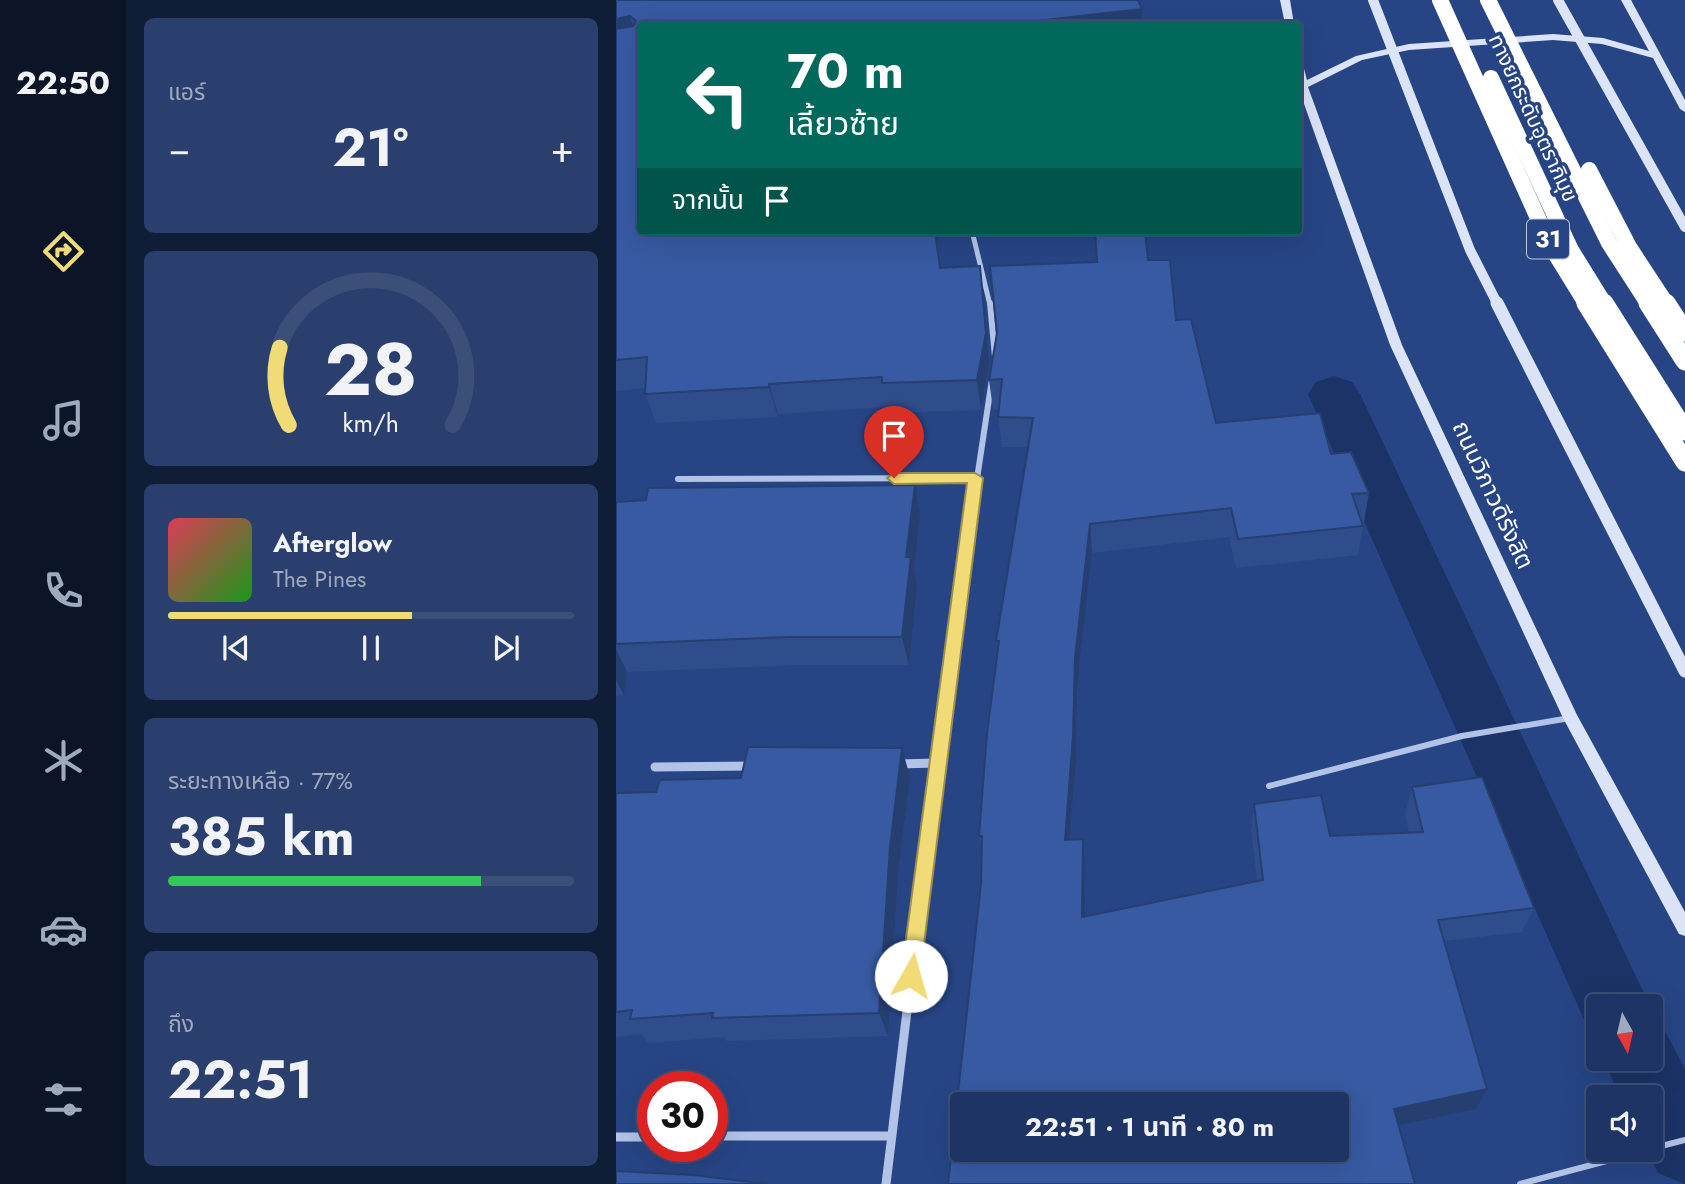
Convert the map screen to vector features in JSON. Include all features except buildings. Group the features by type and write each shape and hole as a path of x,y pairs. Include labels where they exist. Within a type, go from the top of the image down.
{"highway":[{"name":"31","path":"1440,0 1550,245 1685,462"},
{"name":"ทางยกระดับอุตราภิมุข","path":"1455,0 1571,250 1685,431"},
{"name":"31","path":"1488,0 1609,243 1685,361"},
{"name":"ทางยกระดับอุตราภิมุข","path":"1501,0 1629,247 1685,332"}],"main road":[{"path":"1285,0 1289,21"},
{"path":"1373,0 1470,250 1685,671"},
{"path":"1558,0 1685,227"},
{"path":"1626,0 1685,109"},
{"path":"1303,86 1359,58 1409,47 1553,37 1604,41 1655,56"},
{"name":"ถนนวิภาวดีรังสิต","path":"1302,82 1396,345 1571,718 1685,928"}],"street":[{"path":"886,1184 936,763 995,352 985,274 973,235"},
{"path":"678,479 975,478"},
{"path":"883,764 936,763"},
{"path":"655,767 762,766"},
{"path":"616,1137 637,1136"},
{"path":"728,1136 891,1136"}],"lane":[{"path":"1269,786 1462,736 1571,718"},
{"path":"1663,1146 1685,1140"},
{"path":"1520,1184 1601,1162"}],"waterway":[{"path":"1334,394 1609,994"},
{"path":"1646,1071 1685,1146"}],"route":[{"path":"894,478 975,478 936,763 911,976"}]}
